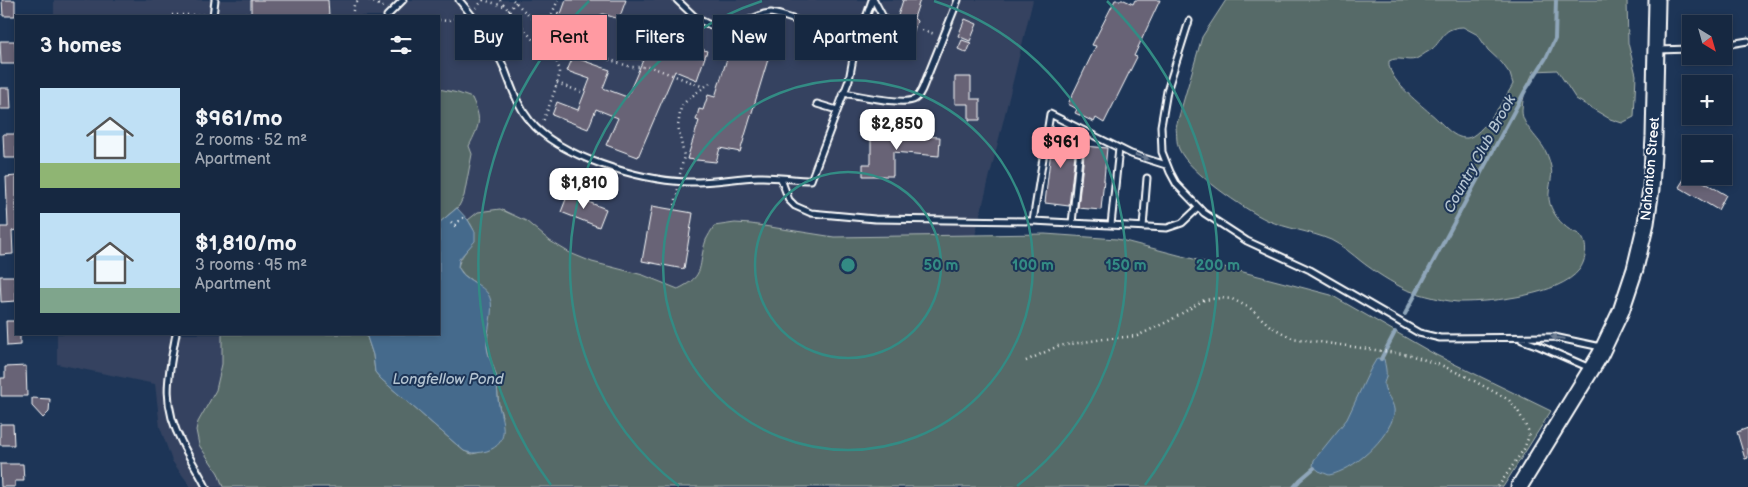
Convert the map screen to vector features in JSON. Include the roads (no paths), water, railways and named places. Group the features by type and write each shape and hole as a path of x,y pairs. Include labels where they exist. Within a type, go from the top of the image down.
{"main road":[{"name":"Nahanton Street","path":"1520,487 1592,370 1621,311 1632,280 1649,211 1654,151 1657,0"}],"lane":[{"path":"213,15 215,0"},
{"path":"388,15 403,0"},
{"path":"459,0 484,32 505,69 518,105 537,129 557,144 591,160 635,174 679,181 732,180 759,177 811,180 844,93 853,60"},
{"path":"678,0 696,18 721,29 728,29 758,16 772,13 795,19"},
{"path":"867,15 873,0"},
{"path":"873,0 882,15"},
{"path":"844,93 894,101 911,101 915,99 920,93 958,0"},
{"path":"1189,21 1167,91 1161,126 1162,152 1166,165 1177,185 1198,208 1218,224 1247,241 1310,270 1419,333 1440,338 1554,337 1604,347"},
{"path":"1732,44 1748,41"},
{"path":"1656,50 1682,49"},
{"path":"817,104 836,110"},
{"path":"1033,221 1050,114 1131,154 1166,165"},
{"path":"1072,223 1082,130"},
{"path":"1111,225 1119,148"},
{"path":"1143,227 1147,178"},
{"path":"782,179 789,200 795,206 811,213 875,219 1033,221 1161,228 1177,226 1198,208"},
{"path":"176,335 167,390 169,411 181,441 206,487"},
{"path":"1511,338 1539,346 1592,370"}],"water":[{"name":"Longfellow Pond","path":"457,208 468,220 475,232 475,241 459,259 458,267 464,275 486,291 491,303 487,347 496,376 503,432 502,438 494,448 478,453 464,451 381,379 375,372 373,355 366,335 440,335 440,222"},
{"path":"1377,358 1384,359 1386,377 1384,385 1394,410 1391,423 1378,443 1349,467 1329,475 1319,471 1313,466 1314,460 1347,419"}],"waterway":[{"name":"Country Club Brook","path":"1405,314 1525,91 1546,58 1555,39 1556,0"},
{"name":"Country Club Brook","path":"1381,359 1395,332"},
{"name":"Country Club Brook","path":"1294,487 1314,468"}]}
